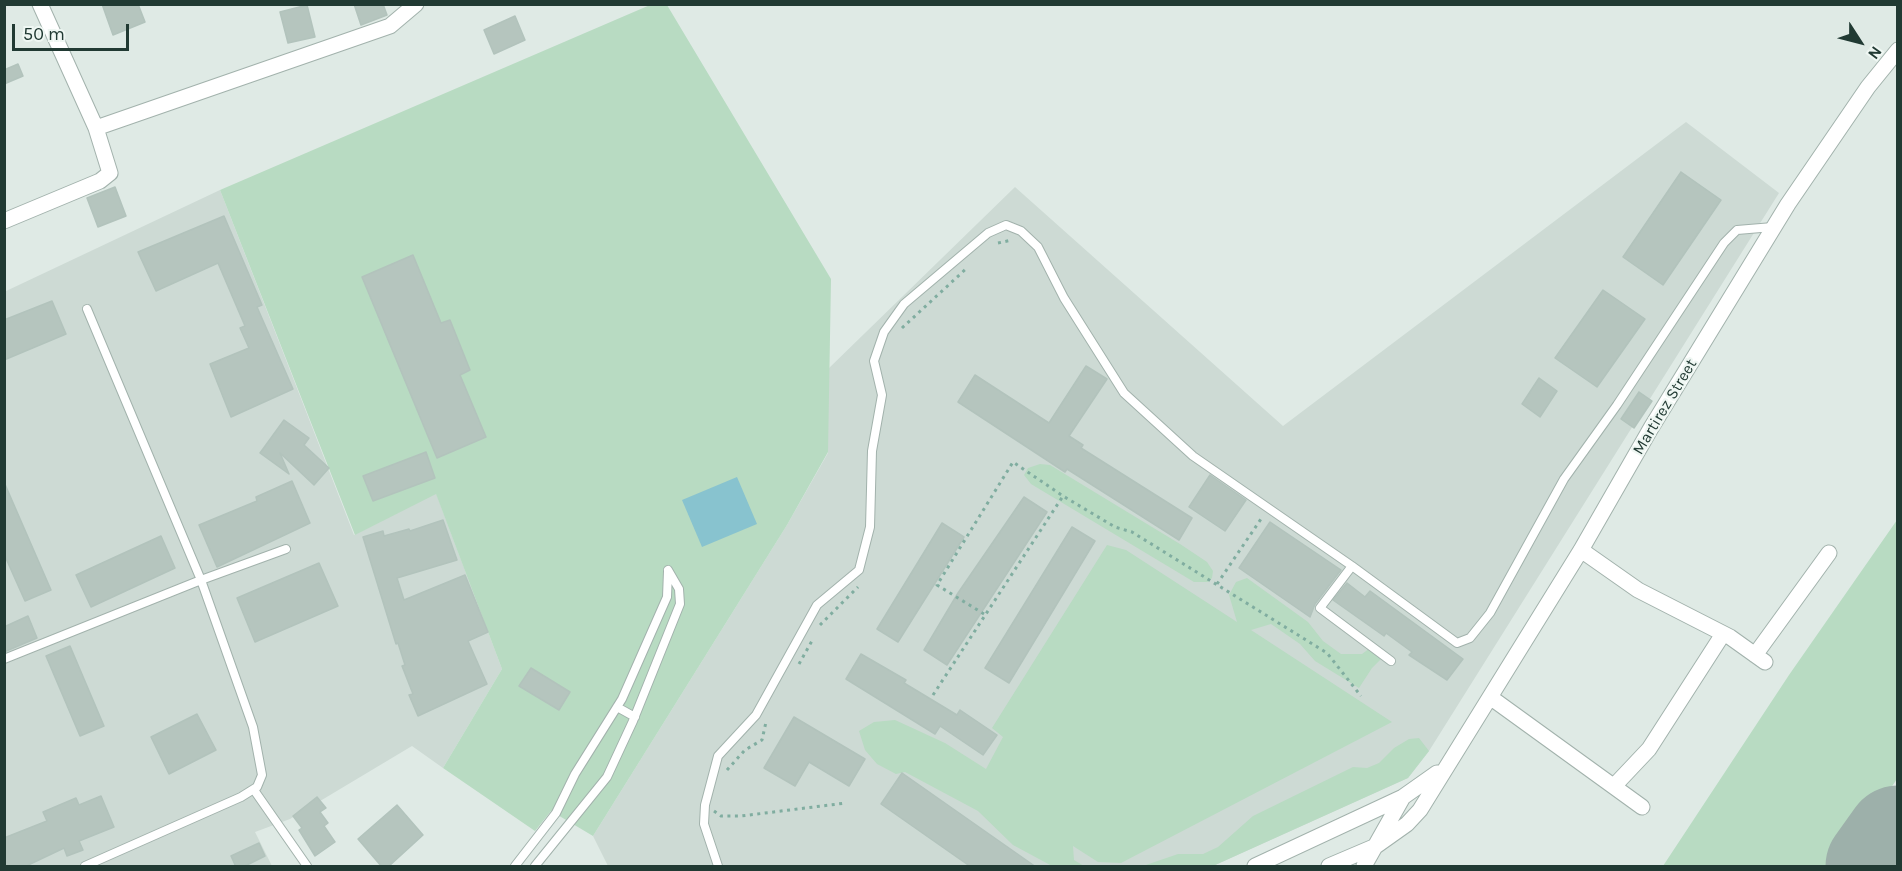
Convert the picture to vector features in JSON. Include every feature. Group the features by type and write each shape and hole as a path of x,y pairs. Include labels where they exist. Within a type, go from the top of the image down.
{"street":[{"path":"4,221 109,176 111,168 96,128 40,4"},
{"path":"96,128 390,26 416,4"},
{"name":"Martirez Street","path":"1376,846 1413,817 1581,550 1651,428 1774,227 1868,87 1898,50"},
{"path":"1581,550 1638,590 1723,634 1760,658 1829,553"},
{"path":"1615,785 1649,749 1723,634"},
{"path":"1490,697 1615,785 1642,807"},
{"path":"1254,867 1403,797 1442,770"},
{"path":"1364,867 1403,797"},
{"path":"1329,867 1376,846"}],"lane":[{"path":"718,867 704,824 705,805 718,756 756,715 817,605 859,570 870,527 872,451 882,395 874,361 884,332 904,304 988,233 1006,225 1021,231 1038,247 1064,298 1124,393 1193,456 1269,507 1457,643 1470,638 1490,613 1564,479 1617,405 1724,243 1737,230 1774,227"},
{"path":"85,867 254,790 262,775 258,741 201,580 87,309"},
{"path":"4,659 201,580 286,549"},
{"path":"1352,566 1320,608 1391,661"},
{"path":"515,867 556,813 576,774 617,707 667,597 668,570 679,589 680,604 635,717 607,777 535,867"},
{"path":"617,707 635,717"},
{"path":"254,790 307,867"}],"path":[{"path":"984,614 937,585 1013,462 1063,496 1115,527 1132,532 1327,653 1361,696"},
{"path":"933,695 1063,496"},
{"path":"1217,584 1269,507"}],"shaded area":[{"path":"1686,122 1779,193 1429,751 1408,778 1213,866 608,866 593,836 787,525 828,453 827,370 1015,187 1283,426"},
{"path":"220,190 354,535 436,493 502,669 443,768 412,746 290,819 255,832 272,866 5,866 4,292"}],"green space":[{"path":"650,5 667,5 831,279 828,452 787,525 593,836 551,811 535,831 443,768 502,669 436,494 355,535 220,190"},
{"path":"1040,464 1050,465 1180,544 1207,562 1213,571 1212,578 1208,582 1194,582 1031,484 1024,475 1028,468"},
{"path":"1897,520 1897,779 1837,866 1663,866 1789,675"},
{"path":"1107,545 1126,550 1237,622 1229,595 1236,582 1247,578 1308,622 1323,641 1341,654 1362,654 1374,645 1386,654 1372,668 1359,688 1315,661 1300,644 1271,624 1251,630 1392,722 1121,863 1098,862 1073,846 1074,860 1084,866 1052,866 1013,845 978,811 905,772 896,774 877,764 865,750 859,731 874,722 895,720 945,743 986,769 1003,737 992,728"},
{"path":"1419,738 1429,751 1408,778 1213,866 1143,866 1178,854 1203,854 1218,847 1253,816 1353,767 1367,768 1379,763 1394,748 1409,739"}],"water":[{"path":"737,477 757,524 702,547 682,500"}],"building":[{"path":"102,4 138,4 145,22 113,35"},
{"path":"354,4 383,4 387,15 361,25"},
{"path":"307,5 315,37 288,43 280,12"},
{"path":"515,16 525,40 494,54 484,30"},
{"path":"18,64 23,76 4,84 4,70"},
{"path":"1681,172 1721,200 1663,285 1623,257"},
{"path":"115,187 126,216 98,227 87,198"},
{"path":"224,216 262,305 257,307 293,389 231,417 210,364 249,348 240,328 245,326 218,263 156,291 138,252"},
{"path":"413,255 441,323 450,320 470,370 460,375 486,437 437,458 362,277"},
{"path":"1603,290 1645,319 1597,387 1555,358"},
{"path":"52,301 66,334 4,360 4,320"},
{"path":"1086,366 1107,379 1069,436 1083,445 1081,448 1192,518 1179,540 1067,469 1065,472 958,402 975,375 1049,423"},
{"path":"1539,378 1557,391 1540,417 1522,404"},
{"path":"1639,392 1652,401 1634,428 1621,419"},
{"path":"284,420 309,438 304,445 329,468 314,485 280,453 289,474 260,453"},
{"path":"426,452 435,478 373,501 363,476"},
{"path":"1210,475 1246,500 1225,531 1189,507"},
{"path":"292,481 310,523 217,567 199,525 257,501 256,497"},
{"path":"4,482 51,590 25,601 4,554"},
{"path":"1024,497 1047,512 947,665 924,650 958,593"},
{"path":"443,520 457,560 397,578 404,600 465,575 488,632 468,641 487,684 418,716 409,695 413,694 402,666 405,665 398,643 396,644 363,537 383,531 384,536 409,529 410,531"},
{"path":"1270,522 1341,570 1315,604 1310,617 1239,568"},
{"path":"942,523 964,537 898,642 877,629"},
{"path":"1072,527 1095,541 1009,683 985,668"},
{"path":"161,536 175,568 91,607 76,575"},
{"path":"319,563 338,606 255,642 237,598"},
{"path":"1347,583 1365,597 1370,591 1463,659 1447,680 1409,655 1412,652 1386,633 1384,636 1333,600"},
{"path":"28,616 37,638 4,652 4,627"},
{"path":"70,646 104,726 80,736 46,656"},
{"path":"861,654 906,680 904,683 957,715 960,710 997,735 983,755 940,726 935,734 846,679"},
{"path":"531,668 570,692 559,710 519,686"},
{"path":"197,714 216,750 169,774 151,737"},
{"path":"794,717 865,759 849,786 809,762 795,786 764,768"},
{"path":"902,773 1036,867 971,867 881,804"},
{"path":"101,796 114,827 79,841 83,850 67,856 64,848 24,867 4,867 4,838 47,821 43,812 76,798 79,805"},
{"path":"317,797 326,808 320,812 328,823 324,826 335,842 315,856 299,830 302,828 293,816"},
{"path":"397,805 423,835 388,867 382,867 358,839"},
{"path":"259,843 265,856 243,867 236,867 231,856"}],"runway":[{"path":"1878,866 1898,838"}]}
